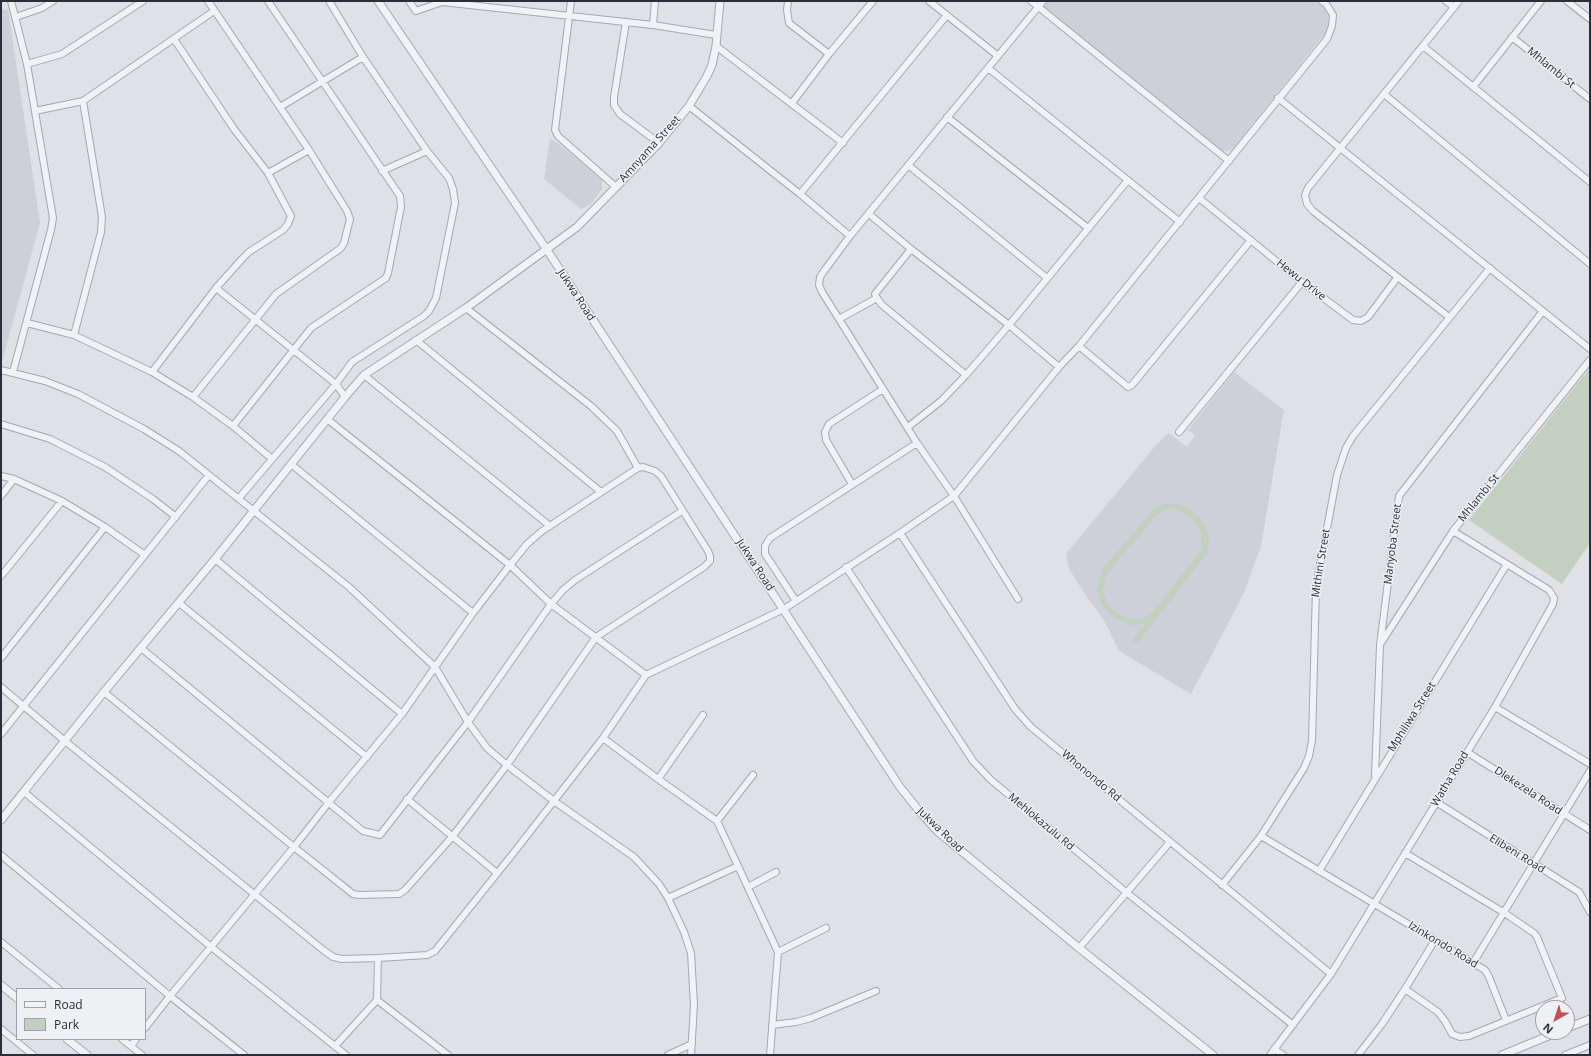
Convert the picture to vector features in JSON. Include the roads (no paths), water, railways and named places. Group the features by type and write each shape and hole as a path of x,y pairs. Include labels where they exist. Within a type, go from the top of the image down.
{"street":[{"path":"11,1 27,64 53,218 14,372"},
{"path":"16,18 42,8 53,1"},
{"path":"27,64 62,54 143,1"},
{"path":"193,397 276,294 339,250 344,243 350,220 309,150 208,1"},
{"path":"233,426 312,326 383,280 388,274 402,205 400,196 268,1"},
{"path":"239,498 336,384 352,362 424,316 429,311 436,298 455,203 453,189 449,178 427,151 363,57 329,1"},
{"name":"Jukwa Road","path":"378,1 547,250 900,787 937,831 1079,948 1213,1055"},
{"path":"409,1 416,11 442,2 653,25 716,35"},
{"path":"571,1 555,130 558,136 616,187"},
{"path":"653,25 655,1"},
{"name":"Amnyama Street","path":"1,820 364,375 466,308 577,227 659,143 689,106 712,65 716,46 720,1"},
{"path":"788,1 787,10 789,23 829,54"},
{"path":"792,103 829,54 873,1"},
{"path":"929,1 998,56"},
{"path":"1031,1 1229,161"},
{"path":"1018,599 954,496 917,443 822,292 819,284 824,270 850,236 870,214 908,165 1043,1"},
{"path":"1,687 65,741 333,957 342,959 378,958 427,955 435,951 603,738 646,675 784,609 954,496 1060,367 1080,346 1327,39 1332,26 1333,16 1326,4 1322,1"},
{"path":"1446,1 1454,8"},
{"path":"1449,317 1397,278 1313,211 1307,204 1305,195 1308,188 1459,1"},
{"path":"1473,87 1541,1"},
{"path":"1567,1 1590,19"},
{"path":"35,111 83,101 214,11"},
{"path":"800,194 947,15"},
{"path":"626,22 614,97 614,106 620,114 659,143"},
{"name":"Mhlambi St","path":"1512,37 1590,99"},
{"path":"152,372 216,288 245,255 283,230 288,224 291,216 268,173 234,129 174,39"},
{"path":"716,46 843,143"},
{"path":"1423,46 1590,182"},
{"path":"280,106 363,57"},
{"path":"988,68 1180,222"},
{"path":"1384,94 1590,264"},
{"path":"1278,98 1590,349"},
{"path":"74,334 101,232 102,217 83,101"},
{"path":"689,106 800,194 850,236"},
{"path":"947,117 1088,228"},
{"path":"268,173 309,150"},
{"path":"382,171 427,151"},
{"path":"908,165 1047,278"},
{"path":"908,427 941,401 966,375 1128,180"},
{"name":"Hewu Drive","path":"1199,198 1302,282 1353,320 1361,321 1368,317 1397,278"},
{"path":"870,214 911,249 1009,325 1060,367"},
{"path":"1080,346 1128,387 1132,385 1251,240"},
{"path":"911,249 876,294 877,298 881,304 966,375"},
{"name":"Mithini Street","path":"1222,885 1261,836 1304,768 1309,756 1312,741 1316,588 1337,475 1342,457 1353,436 1490,268"},
{"path":"1179,432 1302,282"},
{"path":"216,288 256,318 336,384 345,397"},
{"path":"839,319 877,298"},
{"path":"466,308 591,406 617,431 638,468"},
{"name":"Manyoba Street","path":"1375,776 1380,645 1399,496 1543,312"},
{"path":"27,324 74,334 152,372 193,397 233,426 272,459"},
{"path":"416,340 601,492"},
{"name":"Mhlambi St","path":"1380,645 1453,531 1590,360"},
{"path":"1,370 14,372 45,381 78,394 144,429 179,451 349,587 435,667 468,722 487,748 554,801 634,857 659,884 668,898 684,932 691,953 694,1005 691,1055"},
{"path":"364,375 550,526"},
{"path":"852,484 826,440 824,432 829,424 883,389"},
{"path":"328,419 510,565 551,604 646,675"},
{"path":"1,424 50,439 105,467 153,499 176,517"},
{"path":"796,601 765,554 765,546 770,538 917,443"},
{"path":"291,464 473,613"},
{"path":"104,692 294,847 353,894 359,896 399,894 405,890 452,837 507,765 596,637 704,567 710,561 708,551 661,476 650,469 638,468 550,526 528,544 473,613 402,714 294,847 210,946 146,1027"},
{"path":"1,734 209,475"},
{"path":"1,476 14,480 62,501 105,527 145,555"},
{"path":"1,496 14,480"},
{"path":"1,576 62,501"},
{"path":"141,648 363,831 380,835 468,722 551,604 563,590 575,580 682,511"},
{"path":"1,658 105,527"},
{"name":"Watha Road","path":"1270,1055 1332,974 1495,707 1553,604 1554,598 1549,590 1453,531"},
{"name":"Whonondo Rd","path":"900,533 1015,709 1031,727 1332,974"},
{"path":"215,559 402,714"},
{"name":"Mphiliwa Street","path":"1318,871 1375,776 1507,564"},
{"name":"Mehlokazulu Rd","path":"846,567 973,761 991,780 1126,892 1292,1025"},
{"path":"179,603 367,757"},
{"path":"1495,707 1590,764"},
{"path":"658,779 704,715"},
{"path":"603,738 717,821 778,952 770,1055"},
{"name":"Dlekezela Road","path":"1467,752 1590,830"},
{"path":"1473,963 1590,771"},
{"path":"717,821 753,775"},
{"path":"24,792 210,946 346,1055"},
{"path":"407,800 497,873"},
{"name":"Elibeni Road","path":"1436,802 1579,892 1590,912"},
{"name":"Izinkondo Road","path":"1261,836 1485,970 1490,977 1506,1020"},
{"path":"1079,948 1170,842"},
{"path":"1405,854 1503,912 1534,933 1562,998 1469,1036 1460,1037 1452,1034 1438,1012 1405,989"},
{"path":"1,855 170,996 244,1055"},
{"path":"668,898 738,866"},
{"path":"748,887 776,872"},
{"path":"778,952 826,928"},
{"path":"1358,1055 1382,1024 1436,940"},
{"path":"1,942 58,988"},
{"path":"335,1046 377,1000 378,958"},
{"path":"1,985 16,997"},
{"path":"772,1025 796,1022 811,1018 876,990"},
{"path":"377,1000 448,1055"},
{"path":"1575,1025 1590,1019"},
{"path":"1,1029 33,1055"},
{"path":"68,1040 87,1055"},
{"path":"123,1040 142,1055"},
{"path":"131,1046 135,1040"},
{"path":"1502,1055 1539,1040"},
{"path":"668,1055 692,1044"},
{"path":"1565,1055 1590,1045"},
{"path":"1274,1049 1283,1055"}]}
